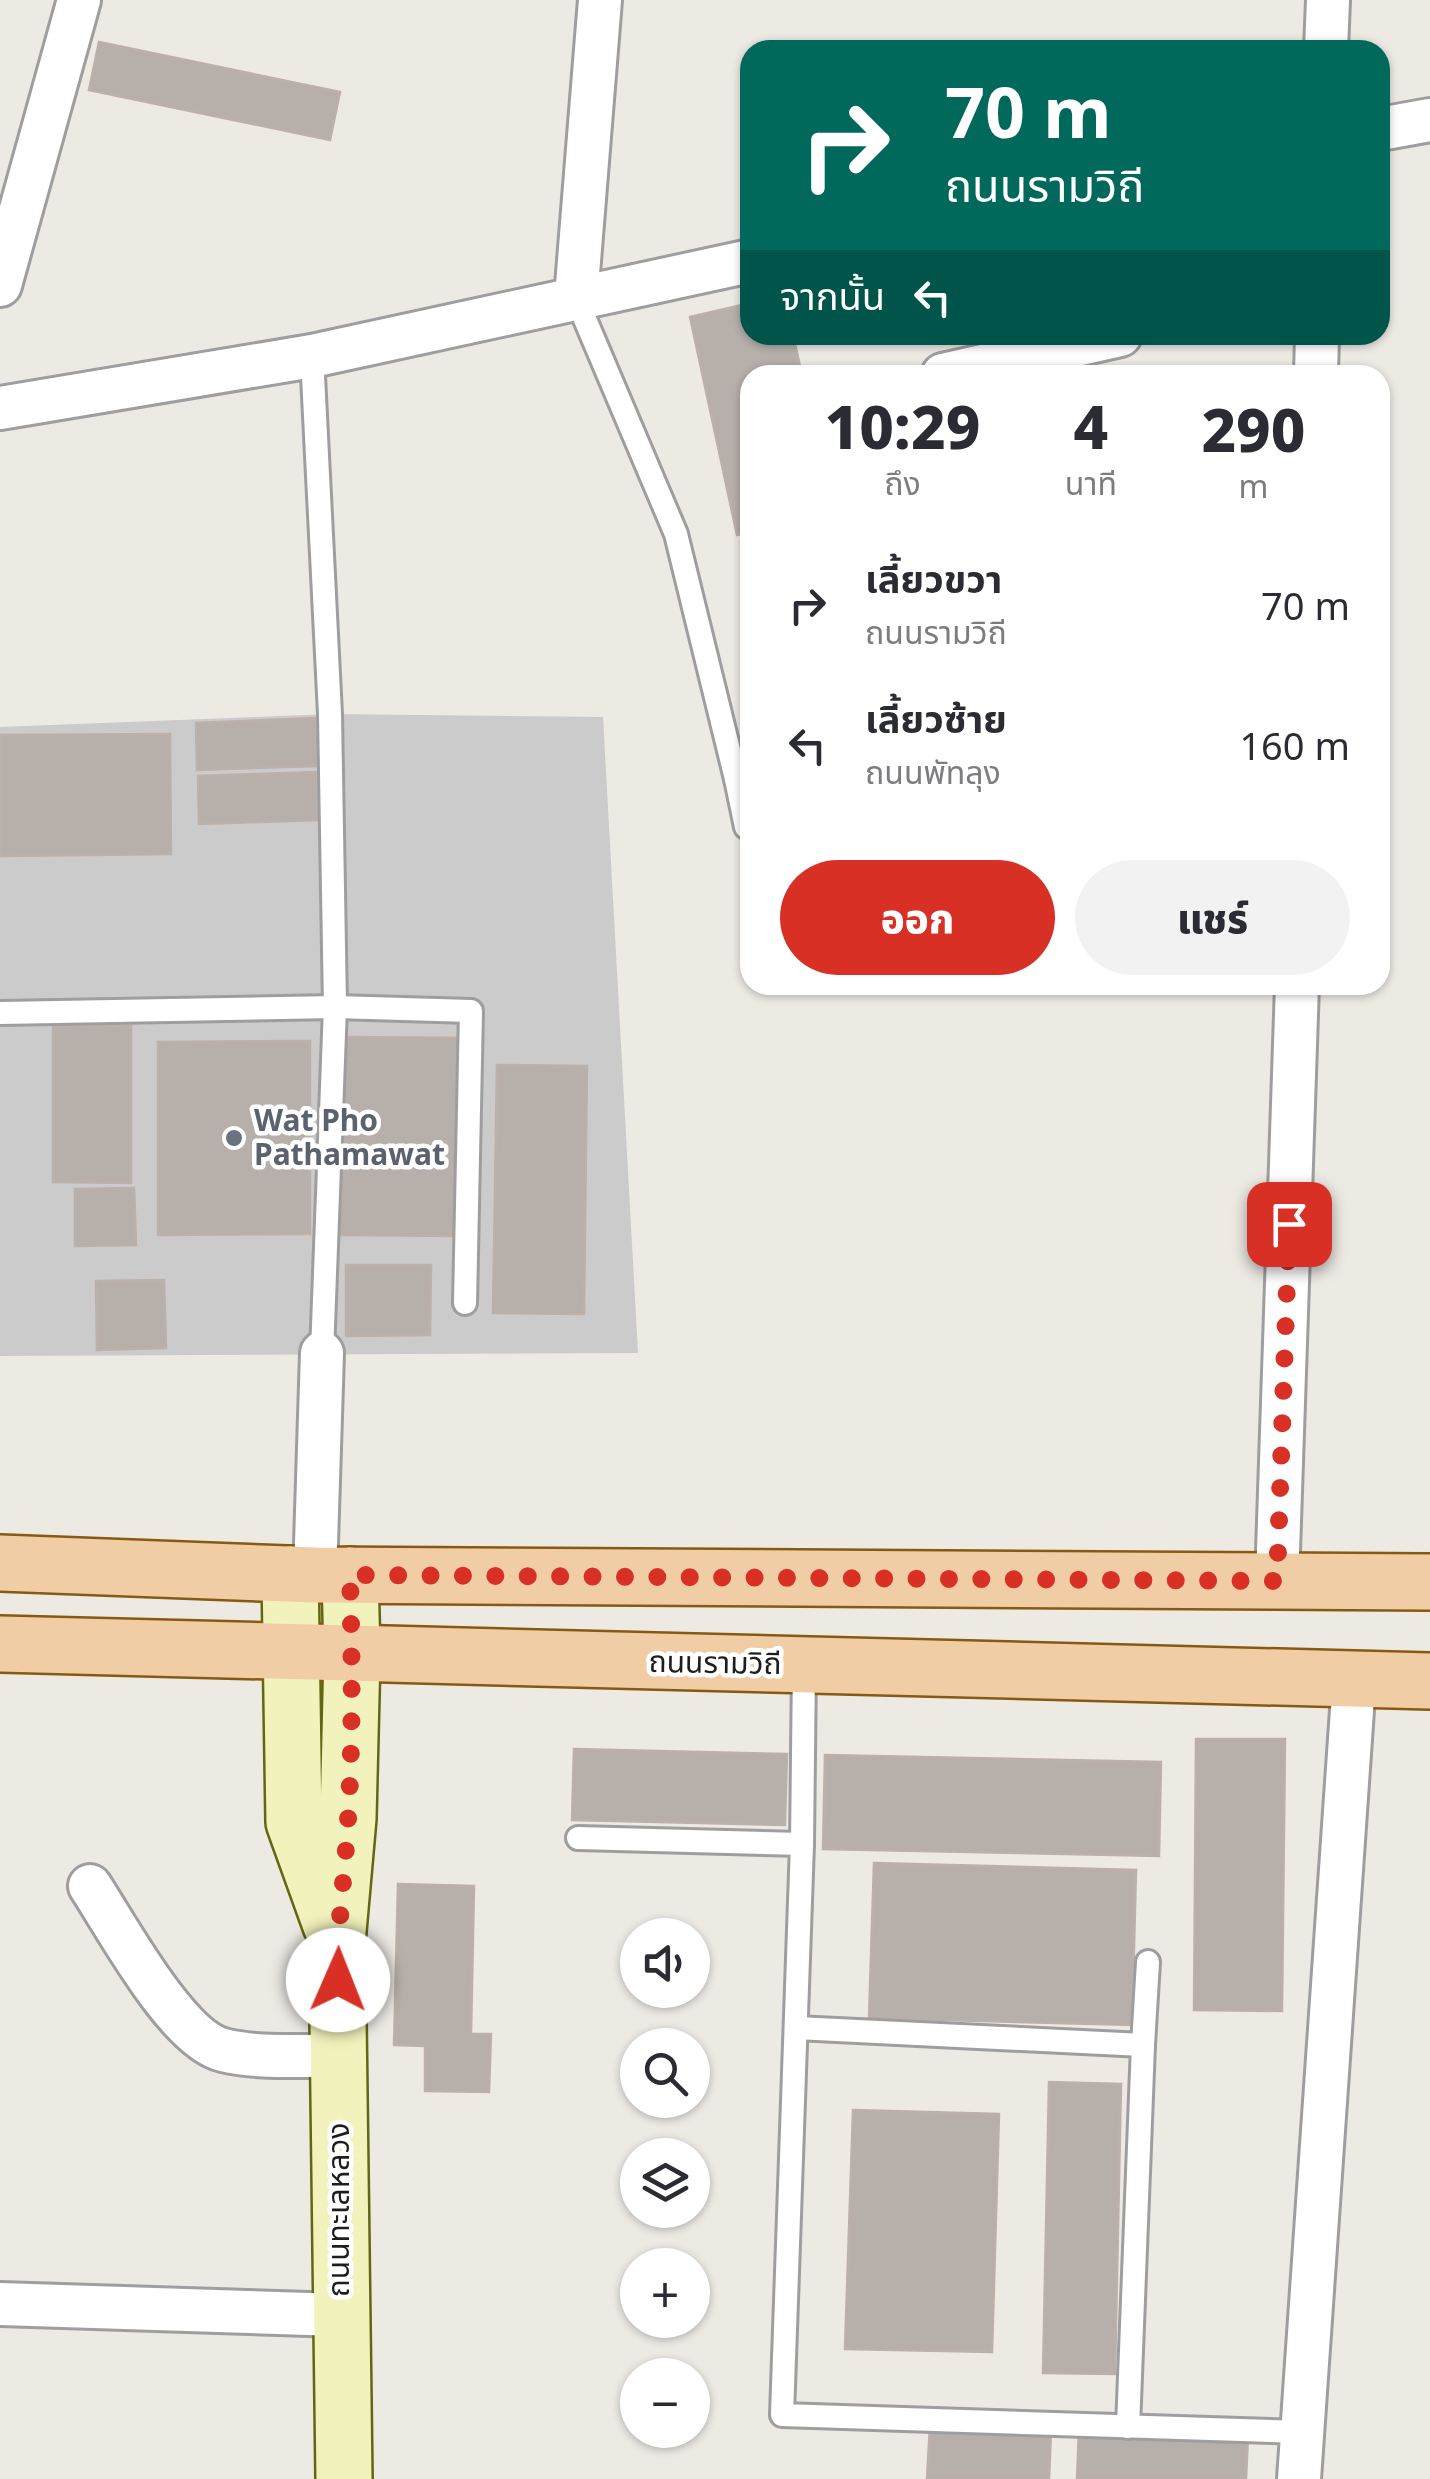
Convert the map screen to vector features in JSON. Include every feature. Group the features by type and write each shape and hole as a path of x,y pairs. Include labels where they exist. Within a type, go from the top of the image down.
{"main road":[{"path":"0,1563 318,1575 1430,1582"},
{"name":"ถนนทะเลหลวง","path":"318,1575 289,1654 294,1822 337,1942"},
{"name":"ถนนทะเลหลวง","path":"318,1575 352,1654 348,1818 337,1942 344,2479"},
{"name":"ถนนรามวิถี","path":"0,1644 1430,1681"}],"street":[{"path":"0,285 20,144 79,0"},
{"path":"576,298 600,0"},
{"path":"1326,40 1328,0"},
{"path":"1390,127 1430,120"},
{"path":"0,408 312,356 740,263"},
{"path":"988,365 1076,345"},
{"path":"1277,1581 1297,995"},
{"path":"318,1575 322,1353"},
{"path":"1299,2479 1354,1680"},
{"path":"90,1886 175,2014 200,2039 221,2050 236,2052 338,2056"},
{"path":"0,2304 340,2314"}],"lane":[{"path":"576,298 676,534 740,767"},
{"path":"312,356 330,714 335,1007 322,1353"},
{"path":"0,1013 335,1007 471,1011 465,1304"},
{"path":"804,1666 802,1844 782,2415 1301,2432"},
{"path":"578,1838 802,1844"},
{"path":"1128,2427 1148,1962"},
{"path":"796,2028 1143,2045"}],"shaded area":[{"path":"330,714 603,717 638,1353 0,1356 0,727"}],"building":[{"path":"99,42 340,92 330,140 89,90"},
{"path":"740,305 740,345 795,345 800,365 740,365 737,535 690,317"},
{"path":"316,718 317,766 197,770 196,723"},
{"path":"170,734 171,854 0,856 0,735"},
{"path":"317,772 318,820 199,824 198,776"},
{"path":"53,1026 131,1026 131,1183 53,1182"},
{"name":"Wat Pho Pathamawat","path":"342,1037 462,1038 460,1236 340,1235"},
{"name":"Wat Pho Pathamawat","path":"310,1041 310,1234 158,1235 158,1042"},
{"path":"497,1065 587,1066 584,1314 493,1313"},
{"path":"134,1188 136,1245 75,1246 75,1189"},
{"path":"346,1265 431,1265 430,1335 346,1336"},
{"path":"164,1280 166,1348 97,1350 96,1281"},
{"path":"1196,1739 1285,1739 1282,2011 1194,2010"},
{"path":"574,1749 787,1754 785,1825 572,1820"},
{"path":"825,1755 1161,1762 1159,1856 823,1849"},
{"path":"874,1863 1136,1870 1132,2025 869,2018"},
{"path":"398,1884 474,1886 471,2034 491,2034 489,2092 425,2091 425,2046 394,2045"},
{"path":"1049,2082 1121,2084 1115,2374 1043,2373"},
{"path":"853,2110 999,2114 992,2352 845,2349"},
{"path":"930,2425 1051,2431 1049,2479 927,2479"},
{"path":"1079,2429 1248,2436 1246,2479 1077,2479"}],"place":[{"name":"Wat Pho Pathamawat","path":"234,1138"}],"route":[{"path":"338,1980 337,1942 348,1818 350,1575 1277,1581 1289,1224"}]}
